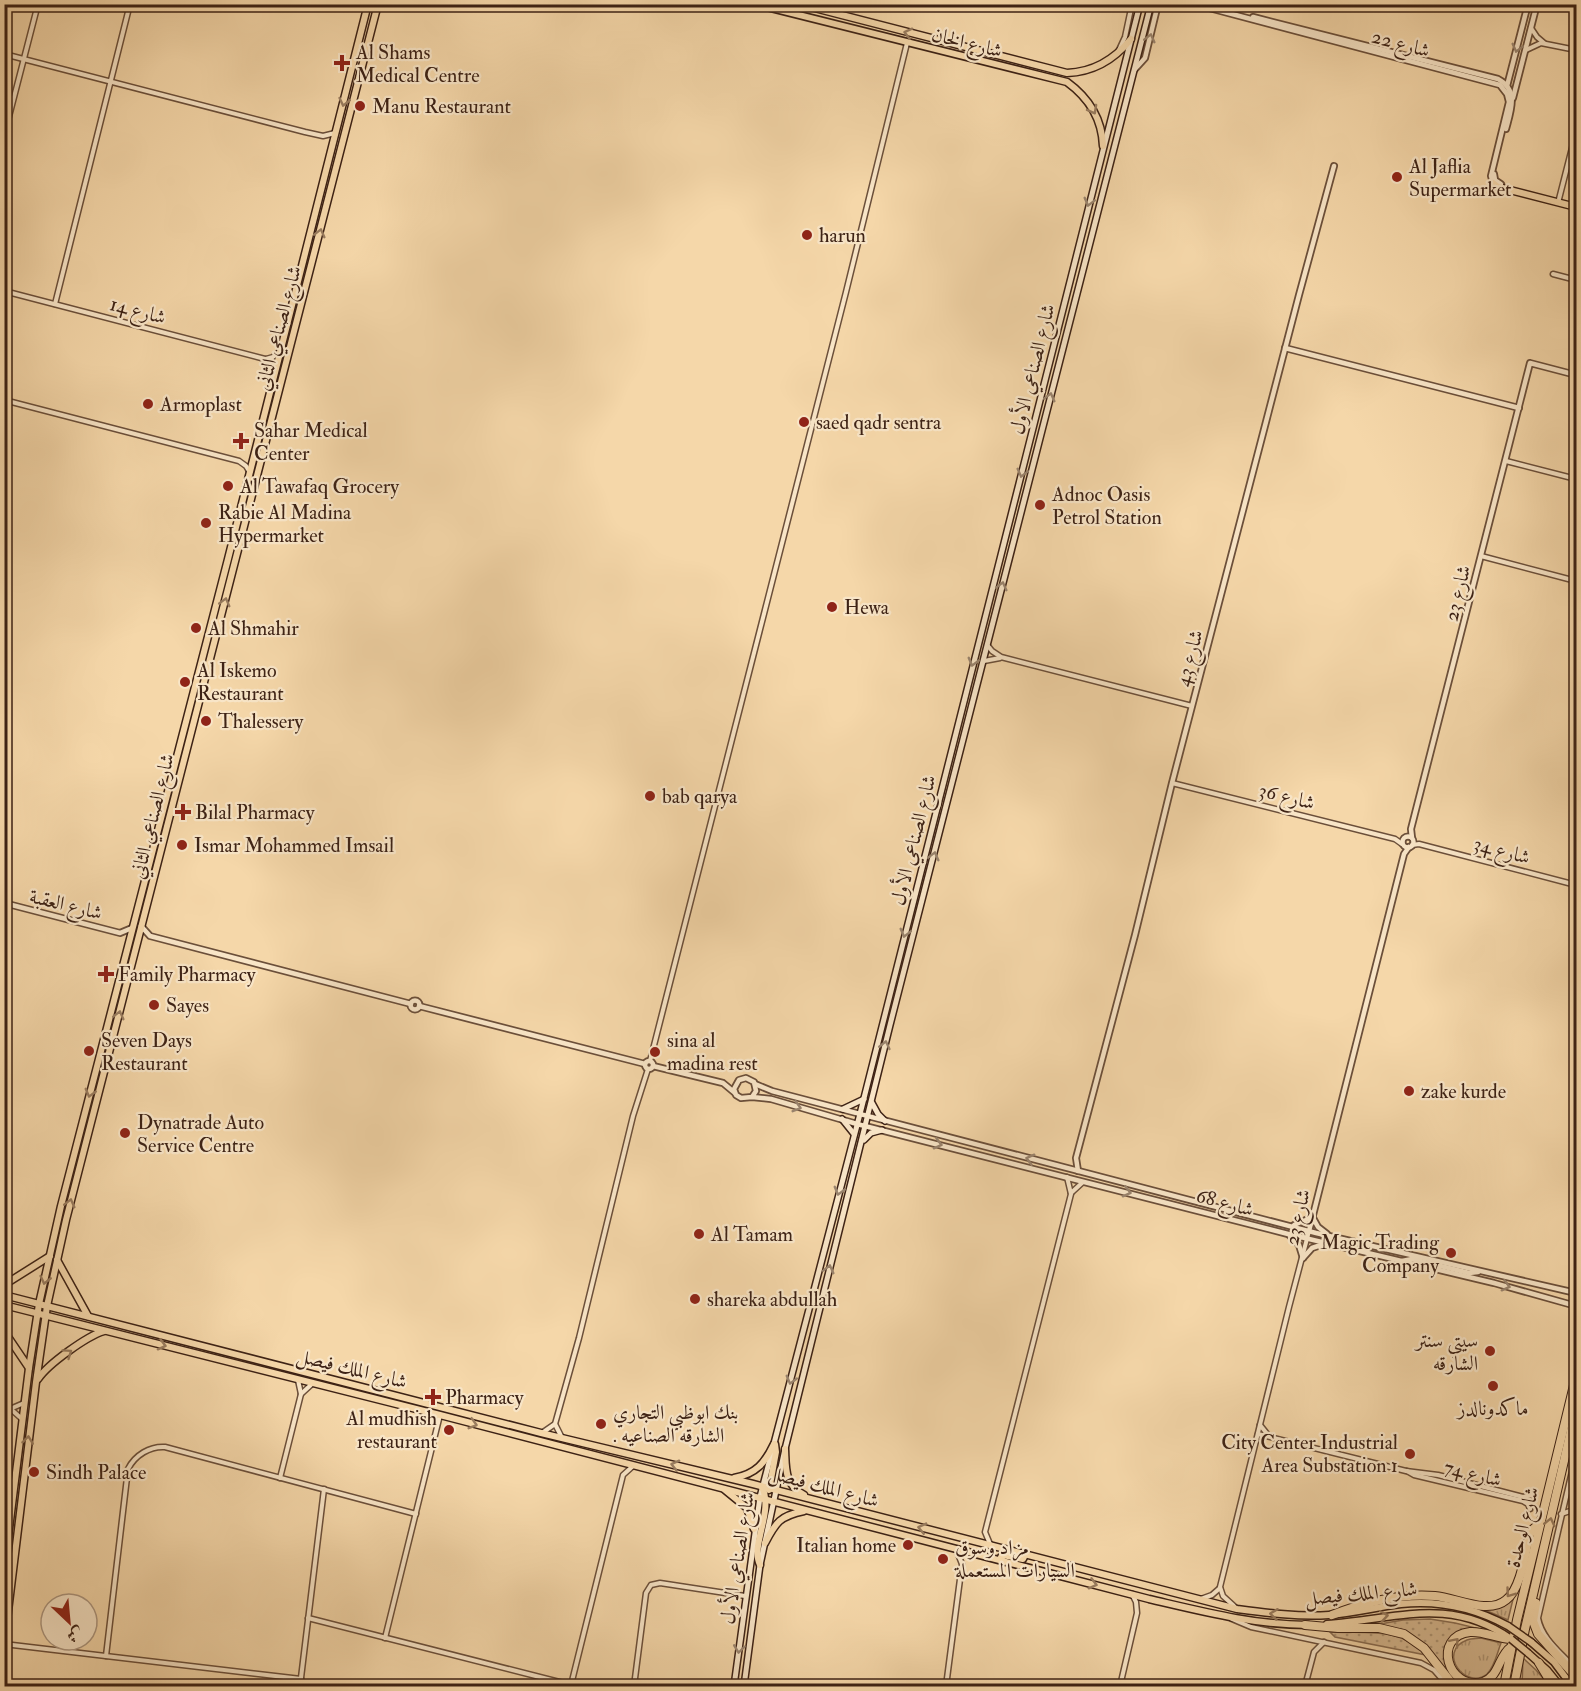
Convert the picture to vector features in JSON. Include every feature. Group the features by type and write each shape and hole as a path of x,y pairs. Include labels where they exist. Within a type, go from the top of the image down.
{"highway":[{"name":"شارع الوحدة","path":"1504,1686 1511,1643 1576,1377"},
{"name":"شارع الوحدة","path":"1515,1686 1536,1578 1576,1409"},
{"path":"1332,1615 1357,1606 1402,1596 1444,1597 1488,1606 1503,1603 1516,1588 1530,1534 1541,1522"},
{"path":"1536,1578 1538,1587 1533,1621 1536,1629 1542,1640 1576,1677"},
{"path":"1305,1625 1379,1628 1404,1634 1424,1648 1454,1686"},
{"path":"1477,1632 1511,1643 1494,1674 1481,1683 1473,1684 1462,1681 1453,1674 1448,1664 1447,1656 1450,1646 1455,1639 1465,1633 1477,1632"},
{"path":"1539,1663 1553,1686"}],"main road":[{"name":"شارع الصناعي الثاني","path":"4,1569 24,1403 39,1304 61,1206 368,4"},
{"name":"شارع الصناعي الثاني","path":"4,1644 47,1305 66,1220 378,4"},
{"name":"شارع الخان","path":"755,4 907,44 1067,82 1084,97 1094,111 1102,129 1103,146"},
{"name":"شارع الخان","path":"799,4 1067,73 1092,68 1118,53"},
{"name":"شارع الصناعي الأول","path":"775,1444 1140,4"},
{"name":"شارع الصناعي الأول","path":"734,1686 754,1529 785,1449 1151,5"},
{"path":"1118,53 1131,39"},
{"path":"1493,183 1498,187 1576,205"},
{"path":"1501,184 1576,205"},
{"path":"843,1109 864,1099"},
{"path":"872,1102 885,1121"},
{"path":"842,1119 854,1135"},
{"path":"861,1144 871,1133 882,1130"},
{"path":"4,1285 50,1255"},
{"path":"57,1260 88,1316"},
{"name":"شارع الملك فيصل","path":"4,1295 1237,1609 1282,1615 1332,1615 1399,1604 1425,1603 1469,1610 1488,1616 1531,1641 1554,1662 1572,1686"},
{"name":"شارع الملك فيصل","path":"4,1305 1229,1618 1305,1625 1337,1624 1401,1614 1427,1613 1468,1618 1493,1628 1528,1653 1560,1686"},
{"path":"4,1331 29,1368"},
{"path":"36,1382 52,1364 92,1336 106,1331"},
{"path":"732,1479 758,1469 775,1444"},
{"path":"760,1564 758,1554 776,1452 775,1444"},
{"path":"785,1449 785,1468 788,1480 798,1491 816,1501"},
{"path":"722,1488 747,1508 754,1529"},
{"name":"شارع الصناعي الأول","path":"744,1686 760,1564 765,1543 766,1500"},
{"path":"765,1543 774,1526 782,1518 806,1511"},
{"path":"1002,1560 1003,1555 1023,1559 1025,1555"}],"street":[{"path":"4,136 38,4"},
{"path":"55,304 130,4"},
{"path":"1118,53 1125,37 1132,4"},
{"path":"1135,69 1145,58 1158,4"},
{"name":"شارع 22","path":"1194,4 1507,88"},
{"name":"شارع 22","path":"1204,4 1486,76 1500,80 1507,88"},
{"path":"1493,183 1491,176 1509,102 1507,88 1528,4"},
{"path":"1501,184 1494,178 1494,172 1537,4"},
{"path":"1531,27 1536,38 1545,43 1576,50"},
{"path":"1525,51 1534,45 1545,43"},
{"path":"542,1433 555,1424 579,1338 633,1116 649,1065 907,44"},
{"path":"4,54 323,136 337,132"},
{"path":"1507,88 1512,94 1512,104"},
{"path":"1559,199 1576,132"},
{"path":"323,136 333,147"},
{"name":"شارع 43","path":"1078,1171 1076,1158 1334,166"},
{"path":"1553,274 1576,280"},
{"name":"شارع 14","path":"4,291 265,359"},
{"path":"1285,348 1519,408"},
{"path":"265,359 279,352"},
{"path":"265,359 275,369"},
{"name":"شارع 23","path":"1221,1587 1258,1432 1530,363 1576,375"},
{"path":"4,400 239,461 250,473"},
{"path":"239,461 254,457"},
{"path":"1506,461 1576,478"},
{"path":"1481,556 1576,581"},
{"path":"988,645 995,654 1001,657 1192,706"},
{"path":"984,661 1001,657"},
{"name":"شارع 36","path":"1172,783 1408,841"},
{"name":"شارع 34","path":"1408,841 1576,885"},
{"name":"شارع العقبة","path":"4,903 120,933 129,945"},
{"path":"141,926 150,936 411,1004 414,1010 419,1006 723,1083 746,1078 755,1084 756,1091 752,1097 741,1098 723,1083"},
{"name":"شارع العقبة","path":"120,933 133,927"},
{"path":"138,941 150,936"},
{"path":"735,1093 735,1086 739,1080"},
{"name":"شارع 68","path":"755,1084 772,1091 885,1121 1329,1236 1576,1293"},
{"name":"شارع 68","path":"752,1097 771,1099 857,1124 1576,1306"},
{"path":"1066,1168 1076,1158"},
{"path":"982,1535 1071,1194 1067,1177"},
{"path":"1071,1194 1084,1181"},
{"path":"1290,1226 1313,1217 1318,1227 1329,1236"},
{"path":"1288,1234 1299,1245 1303,1258"},
{"path":"1303,1258 1312,1248 1327,1244"},
{"path":"1401,1261 1412,1259 1469,1273 1481,1271"},
{"path":"1535,1294 1547,1292 1546,1288 1540,1284"},
{"path":"280,1478 301,1394 298,1379"},
{"path":"301,1394 313,1383"},
{"path":"7,1409 24,1403"},
{"path":"7,1409 22,1419"},
{"path":"385,1638 441,1415"},
{"path":"555,1424 563,1438"},
{"path":"1256,1441 1269,1436 1260,1425"},
{"name":"شارع 74","path":"1258,1432 1406,1471 1438,1475 1523,1497 1533,1496"},
{"path":"106,1656 128,1472 133,1461 149,1449 161,1447 416,1514"},
{"path":"1576,1454 1538,1618 1546,1637 1576,1670"},
{"path":"616,1461 623,1474"},
{"path":"308,1618 573,1686 623,1474 634,1465"},
{"name":"شارع 74","path":"1406,1471 1523,1501 1530,1509"},
{"path":"300,1686 324,1490"},
{"path":"1564,1502 1574,1512"},
{"path":"1561,1514 1574,1512"},
{"path":"970,1540 982,1535"},
{"path":"982,1535 992,1546"},
{"path":"946,1686 962,1564 955,1548"},
{"path":"962,1564 974,1552"},
{"path":"634,1686 646,1593 651,1586 660,1583 745,1596"},
{"path":"1199,1600 1212,1595 1221,1587 1223,1596 1237,1609"},
{"path":"1120,1686 1137,1613 1137,1604 1132,1594"},
{"path":"1137,1613 1142,1604 1149,1599"},
{"path":"1229,1618 1245,1625 1421,1663 1434,1670 1448,1686"},
{"path":"1306,1638 1314,1652"},
{"path":"1305,1686 1314,1652 1324,1642"},
{"path":"4,1644 301,1679"}],"green space":[{"path":"1514,1595 1508,1620 1485,1610"},
{"path":"1430,1619 1476,1628 1467,1631 1446,1649 1447,1668 1459,1684 1456,1685 1420,1642 1368,1626 1403,1620"},
{"path":"1330,1632 1381,1633 1405,1639 1426,1655 1335,1637"},
{"path":"1481,1638 1501,1643 1490,1671 1479,1678 1471,1678 1458,1668 1454,1661 1454,1653 1458,1646 1467,1640"},
{"path":"1523,1658 1536,1670 1550,1686 1522,1686"}],"place":[{"name":"Al Shams Medical Centre","path":"342,63"},
{"name":"Manu Restaurant","path":"360,106"},
{"name":"Al Jaflia Supermarket","path":"1397,177"},
{"name":"harun","path":"807,235"},
{"name":"Armoplast","path":"148,404"},
{"name":"saed qadr sentra","path":"804,422"},
{"name":"Sahar Medical Center","path":"241,441"},
{"name":"Al Tawafaq Grocery","path":"228,486"},
{"name":"Adnoc Oasis Petrol Station","path":"1040,505"},
{"name":"Rabie Al Madina Hypermarket","path":"206,523"},
{"name":"Hewa","path":"832,607"},
{"name":"Al Shmahir","path":"196,628"},
{"name":"Al Iskemo Restaurant","path":"185,682"},
{"name":"Thalessery","path":"206,721"},
{"name":"bab qarya","path":"650,796"},
{"name":"Bilal Pharmacy","path":"183,812"},
{"name":"Ismar Mohammed Imsail","path":"182,845"},
{"name":"Family Pharmacy","path":"106,974"},
{"name":"Sayes","path":"154,1005"},
{"name":"Seven Days Restaurant","path":"89,1051"},
{"name":"sina al madina rest","path":"655,1052"},
{"name":"zake kurde","path":"1409,1091"},
{"name":"Dynatrade Auto Service Centre","path":"125,1133"},
{"name":"Al Tamam","path":"699,1234"},
{"name":"Magic Trading Company","path":"1451,1253"},
{"name":"shareka abdullah","path":"695,1299"},
{"name":"سيتي سنتر الشارقه","path":"1490,1351"},
{"name":"ماكدونالدز","path":"1493,1386"},
{"name":"Pharmacy","path":"433,1397"},
{"name":"بنك ابوظبي التجاري . الشارقه الصناعيه","path":"601,1424"},
{"name":"Al mudhish restaurant","path":"449,1430"},
{"name":"City Center Industrial Area Substation 1","path":"1410,1454"},
{"name":"Sindh Palace","path":"34,1472"},
{"name":"Italian home","path":"908,1545"},
{"name":"مزاد وسوق السيارات المستعملة","path":"943,1559"}]}
